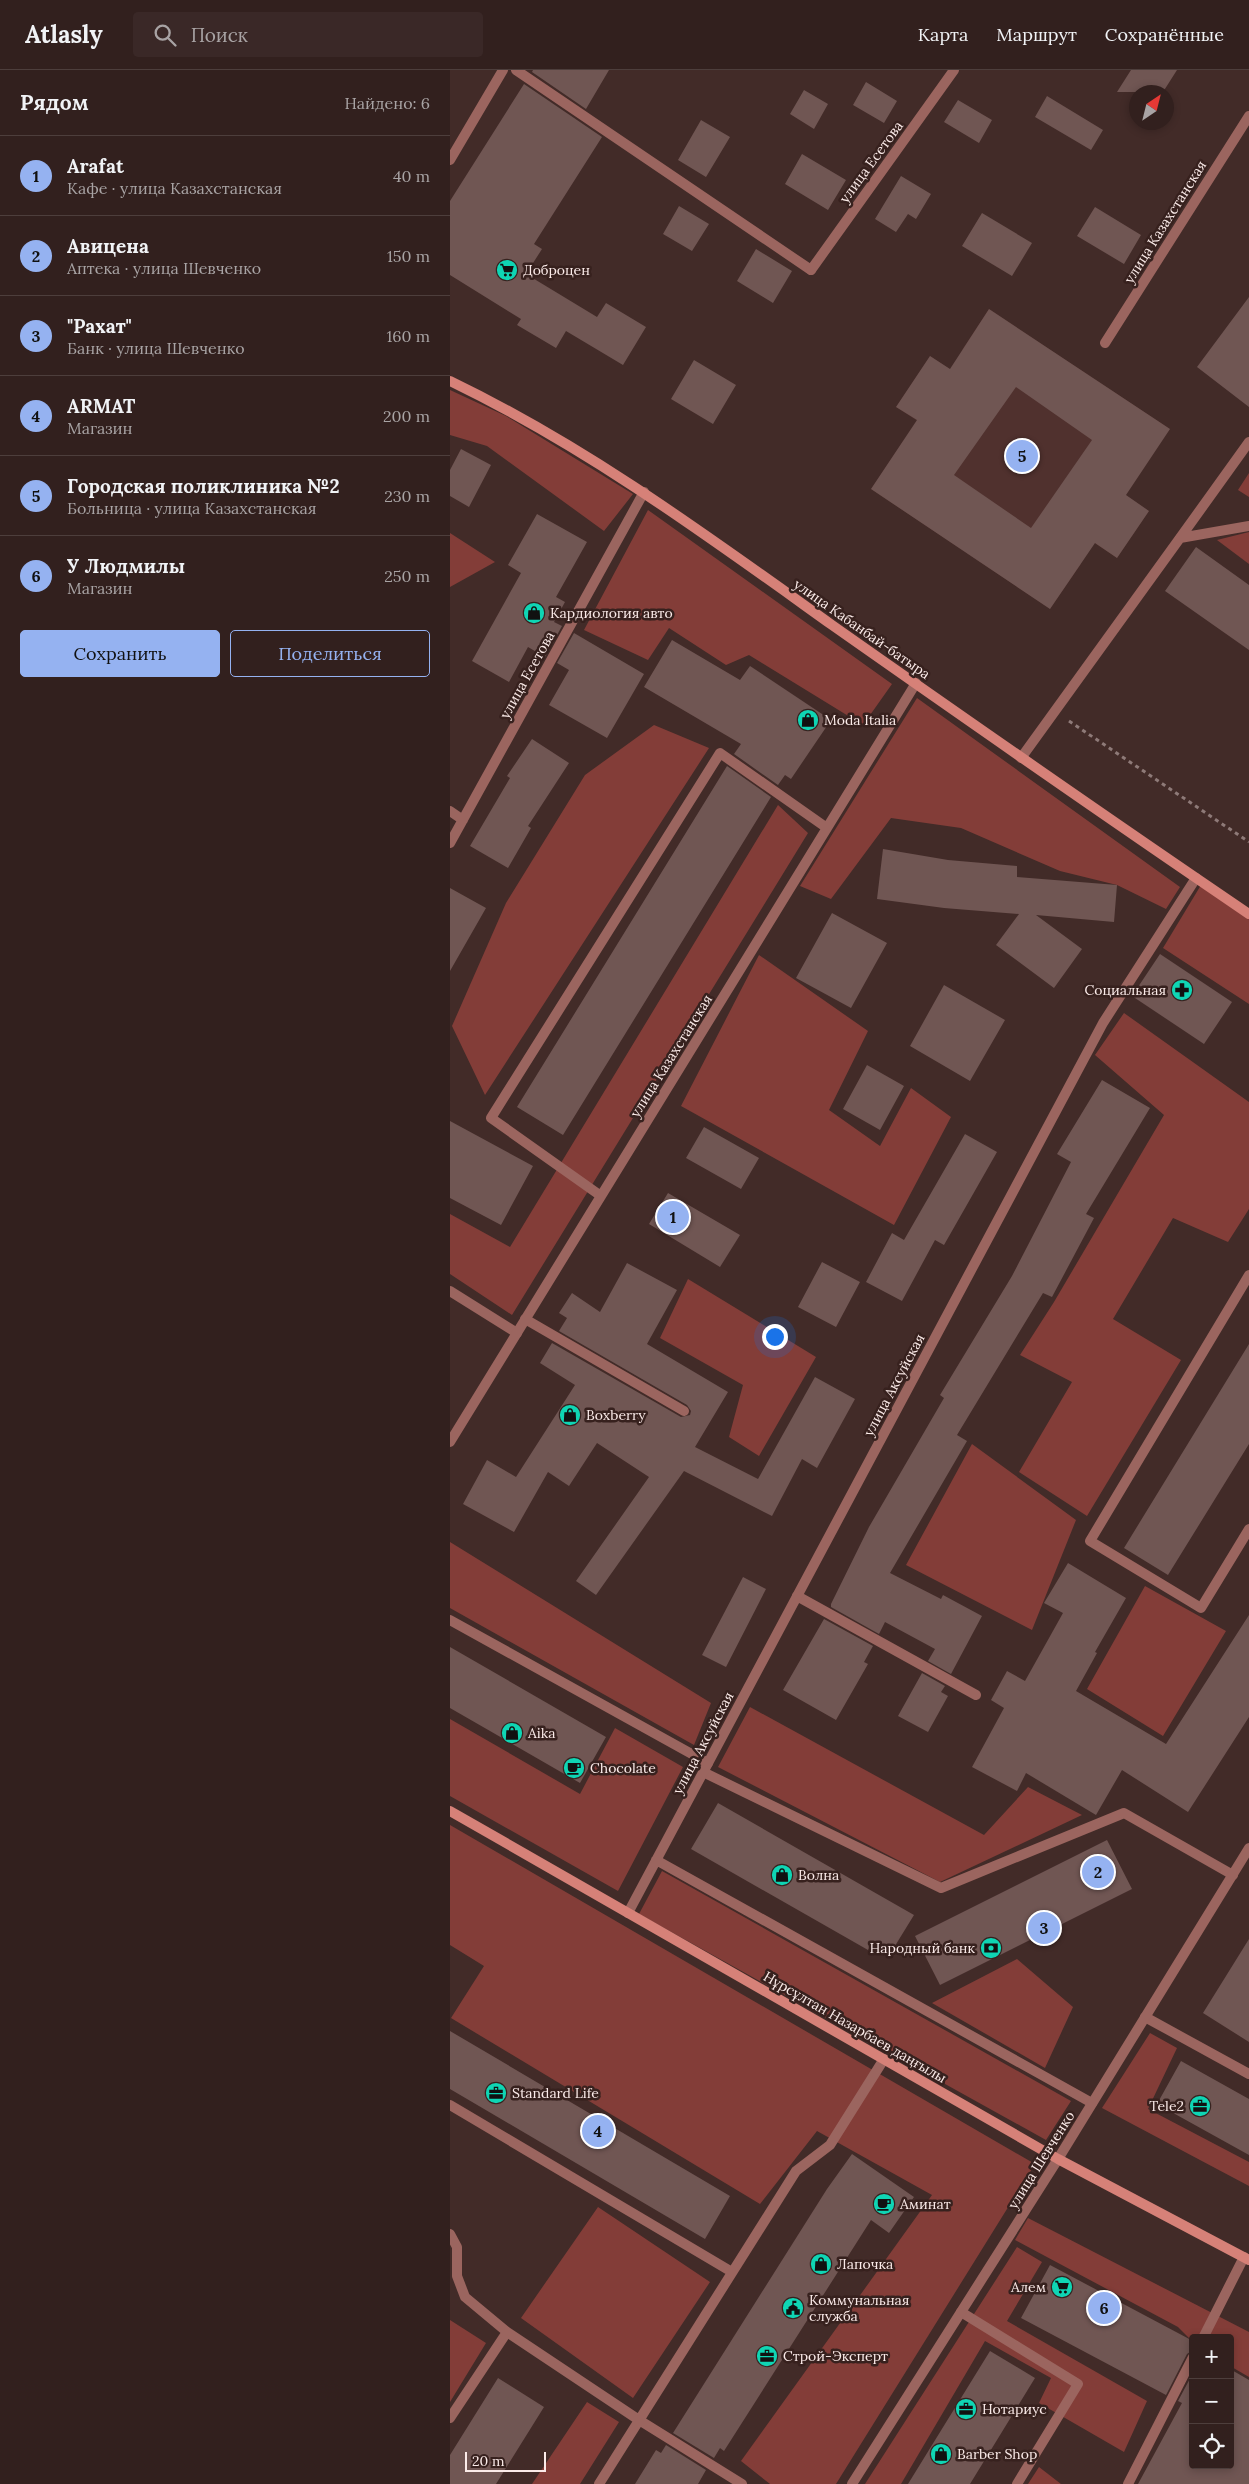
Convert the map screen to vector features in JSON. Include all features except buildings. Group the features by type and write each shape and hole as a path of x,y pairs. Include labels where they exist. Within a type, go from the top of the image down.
{"main road":[{"name":"улица Кабанбай-батыра","path":"450,381 505,408 644,492 1021,758 1249,914"},
{"name":"Нұрсұлтан Назарбаев даңғылы","path":"450,1811 1058,2159 1246,2259"}],"street":[{"path":"450,160 503,70"},
{"name":"улица Есетова","path":"516,70 811,270 954,70"},
{"name":"улица Казахстанская","path":"1105,343 1249,116"},
{"path":"1021,758 1249,442"},
{"name":"улица Есетова","path":"450,843 644,492"},
{"path":"1180,538 1249,526"},
{"name":"улица Казахстанская","path":"450,1442 916,684"},
{"path":"601,1196 491,1118 720,753 827,828"},
{"path":"450,811 463,820"},
{"name":"улица Аксуйская","path":"628,1913 1103,1023 1196,878"},
{"path":"1249,1275 1090,1542 1201,1608 1249,1529"},
{"path":"450,1291 517,1333"},
{"path":"525,1319 684,1411"},
{"path":"797,1596 976,1695"},
{"path":"450,1620 706,1767 941,1888 1124,1813 1233,1875"},
{"name":"улица Шевченко","path":"852,2484 1058,2159 1249,1848"},
{"path":"656,1860 1092,2103"},
{"path":"1145,2018 1249,2074"},
{"path":"599,2484 796,2172 830,2145 884,2059"},
{"path":"450,2105 732,2272"},
{"path":"450,2234 457,2247 457,2276 465,2297 507,2332 639,2420 742,2484"},
{"path":"1205,2334 1246,2259"},
{"path":"961,2312 1078,2384 1017,2484"},
{"path":"450,2418 507,2332"},
{"path":"1128,2484 1189,2365"}],"path":[{"path":"1054,712 1249,842"}],"shaded area":[{"path":"989,309 1170,429 1106,482 1149,511 1117,558 1075,530 1081,564 1050,609 871,489 903,441 919,453 933,431 896,407 930,356 965,379 978,361 962,350"},
{"path":"450,390 506,416 633,494 604,531 487,446 450,435"},
{"path":"1249,473 1249,497 1238,490"},
{"path":"648,510 892,684 863,725 749,655 726,665 669,628 648,660 584,630"},
{"path":"1249,532 1249,564 1217,540"},
{"path":"450,533 495,562 450,587"},
{"path":"917,698 1180,887 1166,909 1117,885 1060,871 961,828 891,818 831,899 800,886"},
{"path":"654,725 709,748 485,1095 452,1026 506,903 585,775"},
{"path":"778,805 808,833 512,1315 450,1274 450,1214 510,1247"},
{"path":"1201,885 1249,918 1249,1004 1163,948"},
{"path":"759,955 868,1031 829,1110 880,1146 911,1088 951,1117 894,1225 681,1106"},
{"path":"1124,1013 1249,1102 1249,1209 1228,1242 1173,1218 1113,1319 1181,1360 1087,1516 1019,1472 1072,1382 1020,1355 1054,1302 1164,1115 1095,1055"},
{"path":"688,1279 816,1357 759,1456 729,1437 743,1385 660,1338"},
{"path":"972,1444 1076,1520 1032,1630 906,1565"},
{"path":"450,1542 711,1703 694,1745 450,1608"},
{"path":"1145,1586 1226,1631 1163,1736 1087,1689"},
{"path":"750,1707 984,1835 1028,1787 1082,1815 940,1882 718,1767"},
{"path":"450,1719 580,1794 615,1728 683,1767 618,1891 450,1796"},
{"path":"450,1825 1035,2164 836,2484 770,2484 741,2461 932,2195 817,2131 760,2204 451,2018 484,1966 450,1945"},
{"path":"662,1871 1071,2101 1046,2140 639,1914"},
{"path":"1017,1959 1073,2007 1045,2068 932,2003"},
{"path":"1150,2033 1177,2048 1148,2109 1249,2162 1249,2186 1102,2108"},
{"path":"598,2207 710,2282 633,2398 521,2318"},
{"path":"1028,2218 1249,2332 1249,2377 1234,2368 1234,2334 1189,2334 1189,2338 1178,2327 1015,2240"},
{"path":"1017,2247 1042,2262 1007,2321 1147,2401 1124,2452 1039,2403 1051,2378 985,2341 901,2484 865,2484"},
{"path":"450,2320 486,2343 450,2402"},
{"path":"587,2402 619,2422 580,2484 532,2484"},
{"path":"1039,2467 1061,2484 1028,2484"}],"place":[{"name":"Доброцен","path":"507,270"},
{"name":"Городская поликлиника №2","path":"1022,456"},
{"name":"Кардиология авто","path":"534,613"},
{"name":"Moda Italia","path":"808,720"},
{"name":"Социальная","path":"1182,990"},
{"name":"Arafat","path":"673,1217"},
{"name":"Boxberry","path":"570,1415"},
{"name":"Aika","path":"512,1733"},
{"name":"Chocolate","path":"574,1768"},
{"name":"Авицена","path":"1098,1872"},
{"name":"Волна","path":"782,1875"},
{"name":"\"Рахат\"","path":"1044,1928"},
{"name":"Народный банк","path":"991,1948"},
{"name":"Standard Life","path":"496,2093"},
{"name":"Tele2","path":"1200,2106"},
{"name":"ARMAT","path":"598,2131"},
{"name":"Аминат","path":"884,2204"},
{"name":"Лапочка","path":"821,2264"},
{"name":"Алем","path":"1062,2287"},
{"name":"Коммунальная служба","path":"793,2308"},
{"name":"У Людмилы","path":"1104,2308"},
{"name":"Строй-Эксперт","path":"767,2356"},
{"name":"Нотариус","path":"966,2409"},
{"name":"Barber Shop","path":"941,2454"}]}
